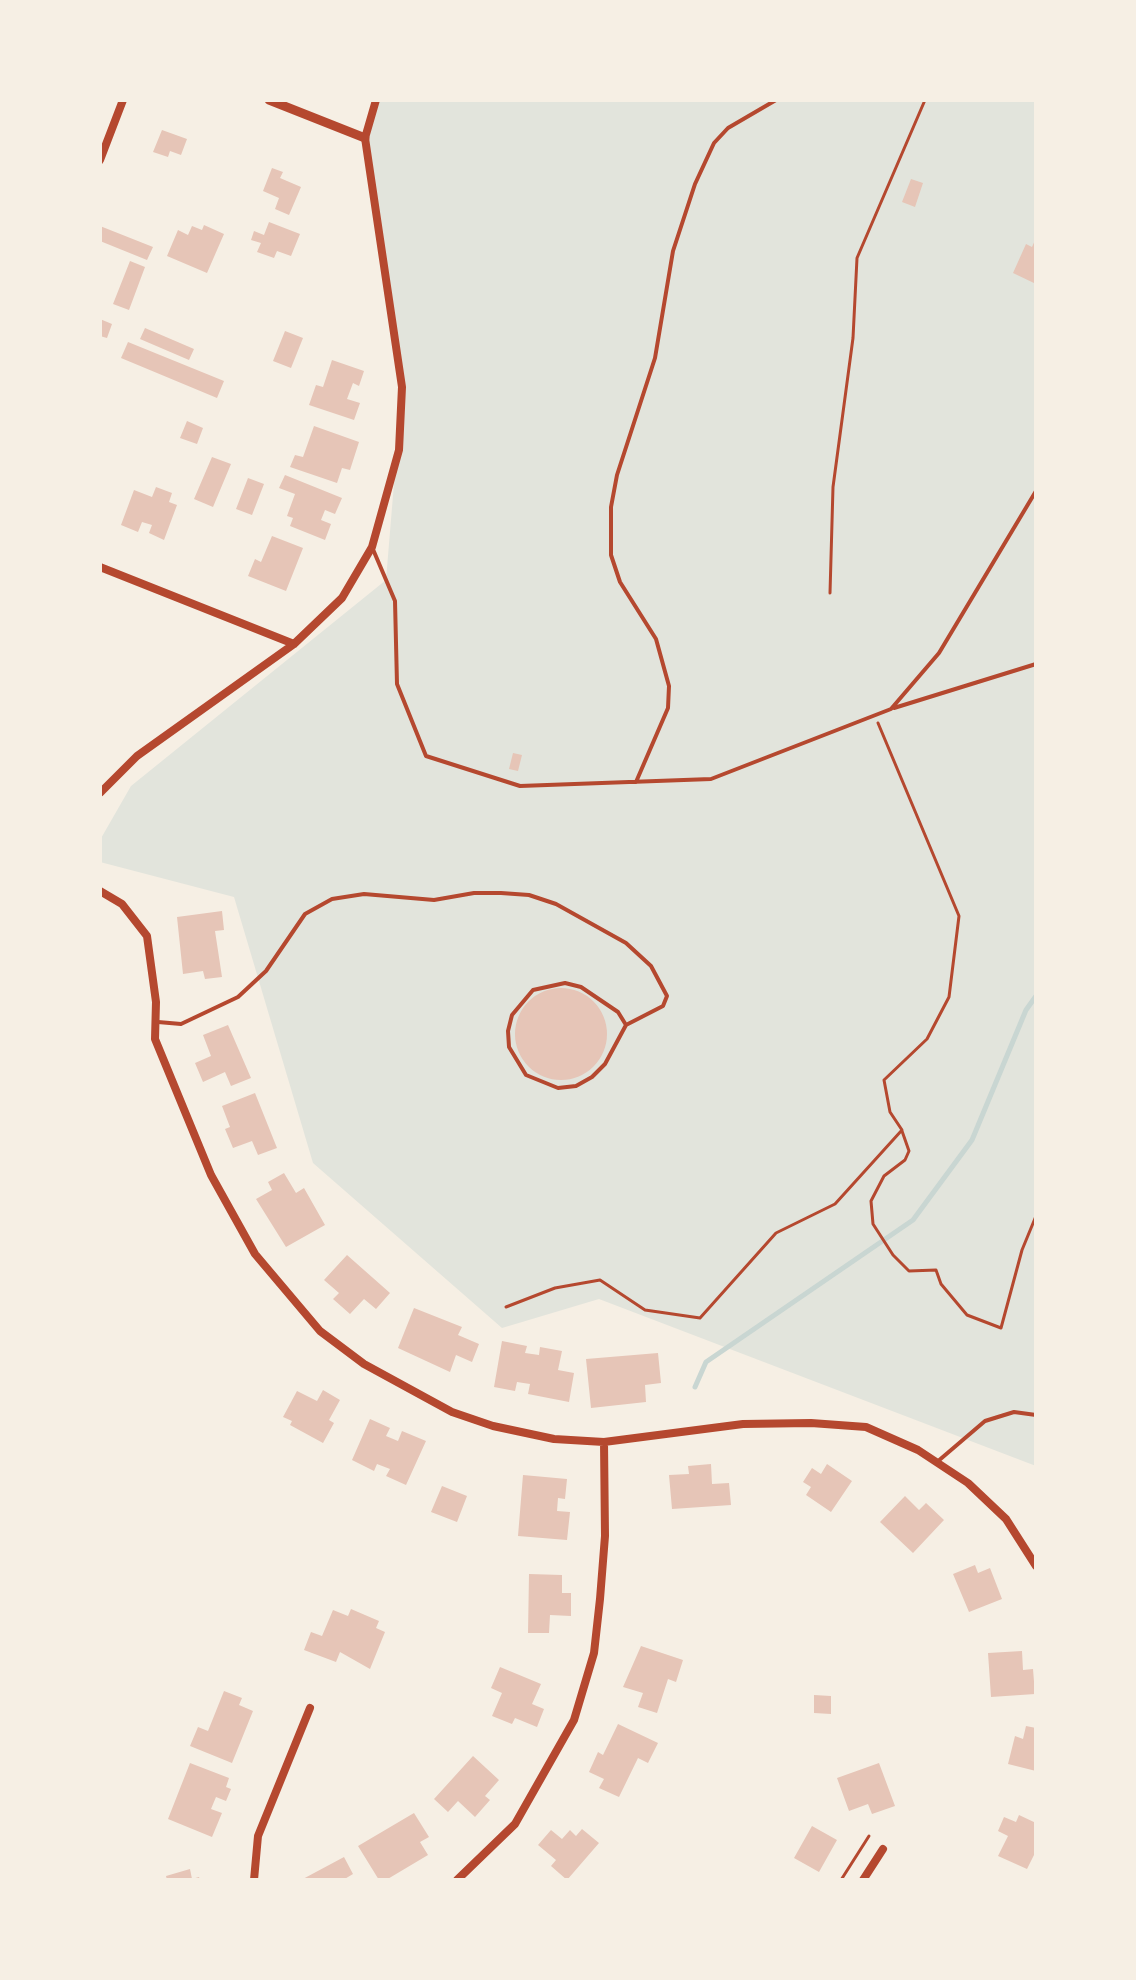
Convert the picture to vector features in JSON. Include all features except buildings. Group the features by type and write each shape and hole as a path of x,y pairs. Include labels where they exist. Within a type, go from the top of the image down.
{"street":[{"path":"100,160 123,100"},
{"path":"269,100 365,138"},
{"path":"100,793 137,756 294,644 342,598 372,547 399,450 402,387 365,138 376,100"},
{"path":"100,567 294,644"},
{"path":"100,891 122,904 147,936 155,1039 211,1175 255,1254 320,1331 364,1364 452,1412 493,1426 554,1439 604,1442 743,1424 811,1423 866,1427 918,1450 968,1483 1006,1519 1036,1566"},
{"path":"457,1880 515,1824 574,1720 594,1653 600,1599 605,1536 604,1442"},
{"path":"254,1880 258,1836 310,1708"},
{"path":"863,1880 883,1849"}],"lane":[{"path":"636,782 668,708 669,686 656,639 620,582 611,555 611,507 617,475 655,358 673,251 695,184 714,143 728,128 776,100"},
{"path":"891,709 939,653 1036,491"},
{"path":"372,547 395,601 397,684 426,756 520,786 711,779 891,709 1036,664"},
{"path":"155,1022 181,1024 238,997 266,971 305,914 332,899 364,894 434,900 474,893 501,893 529,895 556,904 626,943 651,966 667,996 663,1006 626,1025 605,1064 592,1077 576,1086 558,1088 540,1084 526,1075 509,1047 510,1023 520,1001 548,984 581,987 618,1012 626,1025"},
{"path":"937,1462 985,1421 1014,1412 1036,1415"}],"path":[{"path":"830,593 833,487 853,338 857,258 925,100"},
{"path":"875,715 959,916 949,997 927,1039 884,1080 890,1112 902,1130 909,1151 905,1160 884,1176 871,1201 873,1224 893,1255 909,1271 936,1270 941,1284 967,1315 1001,1328 1022,1250 1036,1216"},
{"path":"506,1307 555,1288 600,1280 645,1310 700,1318 776,1233 835,1204 902,1130"},
{"path":"841,1880 869,1836"}],"shaded area":[{"path":"376,100 1036,100 1036,1466 599,1299 502,1328 313,1163 234,897 100,862 100,840 131,786 386,580 402,387 365,138"}],"waterway":[{"path":"695,1387 706,1362 913,1220 972,1140 1026,1010 1036,996"}]}
